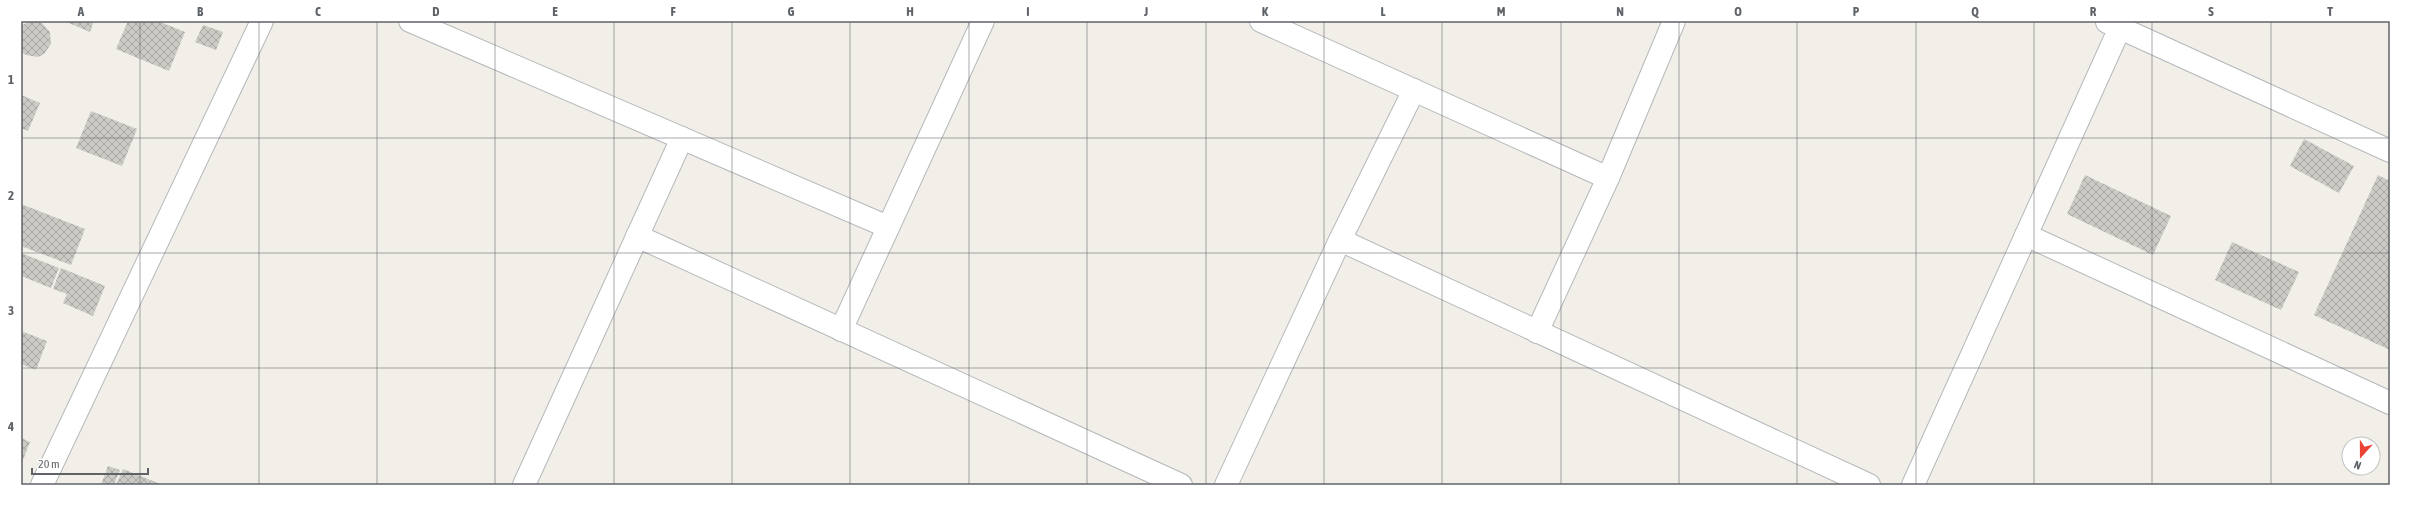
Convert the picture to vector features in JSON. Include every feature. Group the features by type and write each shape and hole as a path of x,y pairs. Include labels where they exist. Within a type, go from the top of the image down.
{"street":[{"path":"42,485 262,21"},
{"path":"410,21 888,227"},
{"path":"841,330 983,21"},
{"path":"1261,21 1608,178"},
{"path":"1537,332 1608,178 1674,21"},
{"path":"1913,485 2026,235 2116,23 2390,151"},
{"path":"1226,485 1340,240 1414,90"},
{"path":"524,485 682,138"},
{"path":"2026,235 2390,403"},
{"path":"637,236 1181,485"},
{"path":"1340,240 1869,485"}],"building":[{"path":"30,21 42,23 50,32 51,44 44,54 38,57 26,55 21,52 21,26"},
{"path":"64,21 94,21 90,32"},
{"path":"128,21 158,21 185,32 169,71 116,49"},
{"path":"203,25 223,32 216,50 195,42"},
{"path":"21,95 40,103 28,131 21,128"},
{"path":"91,111 137,129 122,166 76,148"},
{"path":"2304,139 2354,166 2339,193 2290,166"},
{"path":"2085,175 2171,216 2153,255 2067,214"},
{"path":"2378,175 2390,181 2390,350 2314,315"},
{"path":"21,204 85,229 71,265 21,246"},
{"path":"2232,242 2299,272 2281,310 2215,280"},
{"path":"21,253 59,268 51,288 21,276"},
{"path":"61,268 105,286 93,316 63,303 67,294 53,289"},
{"path":"21,331 47,341 36,370 21,364"},
{"path":"21,438 30,442 21,465"},
{"path":"108,466 120,470 114,485 101,485"},
{"path":"123,469 163,485 116,485"}]}
